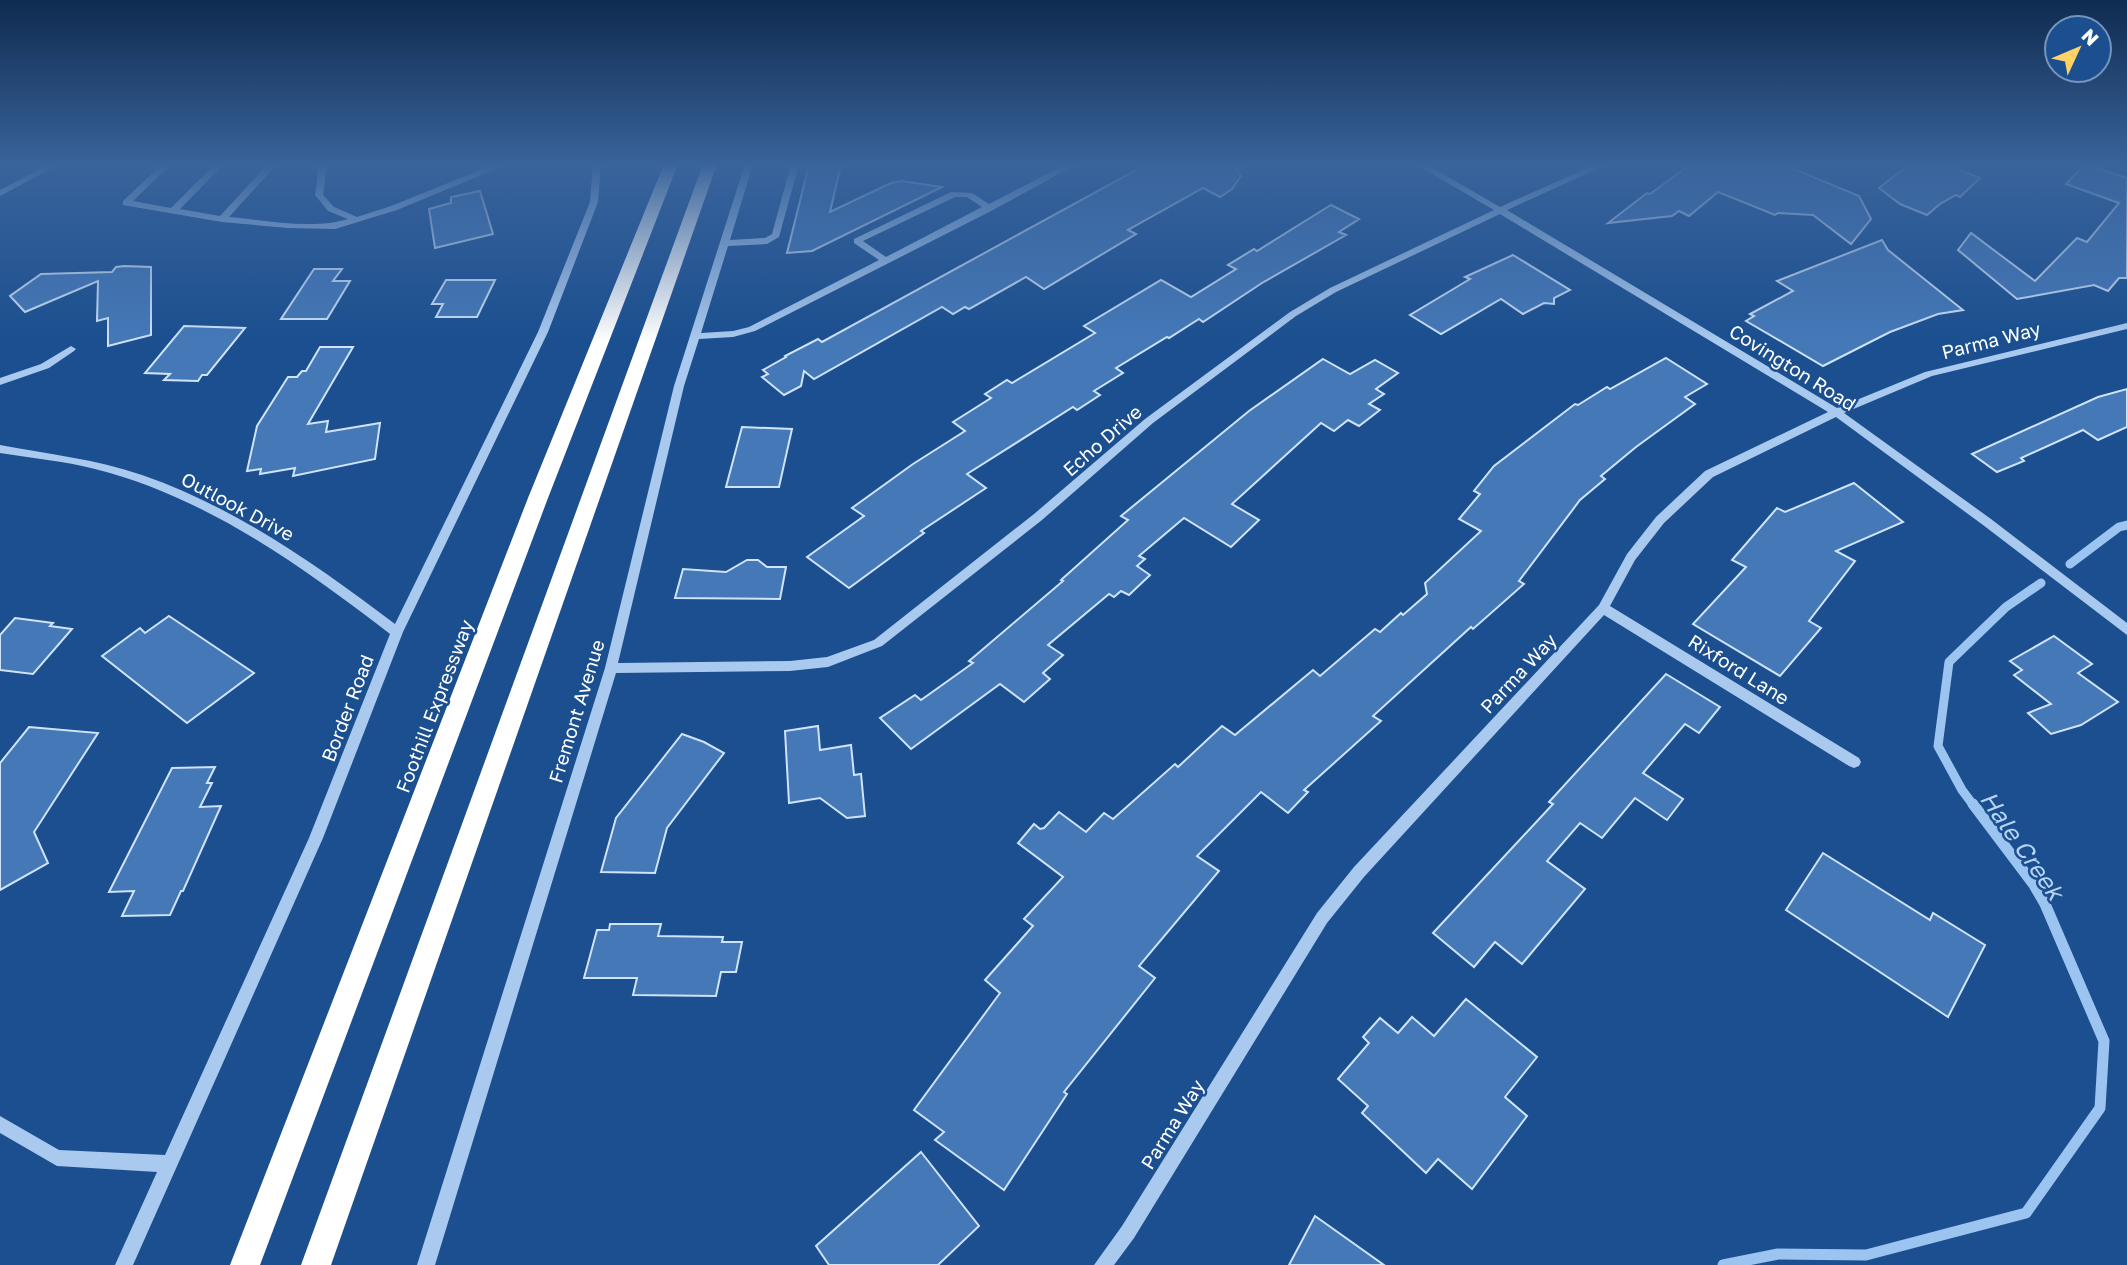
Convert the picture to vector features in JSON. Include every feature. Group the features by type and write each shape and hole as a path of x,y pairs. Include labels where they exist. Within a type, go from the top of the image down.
{"highway":[{"name":"Foothill Expressway","path":"245,1265 538,498 647,223"},
{"path":"316,1265 689,223"}],"street":[{"path":"266,223 335,226 343,223"},
{"name":"Border Road","path":"124,1265 316,838 397,632 543,332 586,223"},
{"name":"Fremont Avenue","path":"426,1265 611,668 679,386 730,223"},
{"path":"724,243 767,241 776,235 779,223"},
{"path":"886,261 857,241 894,223"},
{"path":"695,336 733,334 752,329 961,223"},
{"name":"Echo Drive","path":"611,668 790,666 828,662 853,655 878,643 1038,517 1149,421 1293,314 1333,290 1473,223"},
{"name":"Covington Road","path":"1522,223 1837,413 1987,522 2127,630"},
{"name":"Parma Way","path":"1103,1265 1128,1232 1322,918 1359,872 1603,608 1631,557 1660,520 1709,474 1837,413 1929,374 2127,326"},
{"path":"0,382 45,366 71,349"},
{"name":"Outlook Drive","path":"0,449 95,465 160,485 220,512 287,551 397,632"},
{"name":"Rixford Lane","path":"1603,608 1854,762"},
{"path":"0,1124 57,1158 168,1164"}],"building":[{"path":"431,223 490,223 493,234 435,248"},
{"path":"794,223 869,223 812,251 787,253"},
{"path":"1039,223 1140,223 1128,230 1136,234 1044,289 1026,277 969,309 965,307 953,314 942,307 814,379 804,371 801,386 784,395 762,377 768,374 763,370 785,356 818,339 822,342"},
{"path":"1302,223 1353,223 1339,232 1346,235 1262,283 1203,322 1199,319 1116,368 1123,373 1094,391 1100,395 1077,410 1073,407 967,474 986,488 921,531 924,533 849,588 807,557 864,516 852,508 965,431 953,422 991,398 985,394 1007,380 1012,383 1095,333 1084,326 1161,280 1191,297 1236,269 1228,265 1254,249 1257,251"},
{"path":"1824,223 1868,223 1851,244"},
{"path":"2103,223 2127,223 2127,278 2119,278 2108,291 2094,285 2017,299 1958,250 1971,233 2035,281 2077,238 2087,242"},
{"path":"1882,240 1888,250 1963,310 1938,314 1890,332 1823,366 1746,321 1754,316 1750,314 1793,291 1777,281"},
{"path":"1513,255 1570,290 1554,298 1554,304 1544,303 1523,314 1501,299 1441,334 1410,315 1470,279 1465,277"},
{"path":"116,267 151,267 151,335 108,346 108,318 97,321 98,281 25,312 10,296 41,274 112,272"},
{"path":"314,269 342,269 333,281 350,281 327,319 281,319"},
{"path":"446,280 495,280 477,317 436,317 443,304 432,304"},
{"path":"184,326 245,328 207,375 202,375 198,381 164,380 170,374 145,373"},
{"path":"320,347 353,347 308,424 328,421 326,432 380,423 375,459 293,476 295,468 260,474 261,469 247,471 257,426 288,377 297,377 302,371 306,371"},
{"path":"1666,358 1707,384 1685,397 1695,404 1601,476 1605,479 1580,500 1519,581 1524,584 1473,629 1471,627 1373,716 1381,721 1304,790 1308,792 1288,813 1261,792 1197,856 1219,871 1139,966 1155,978 1064,1092 1067,1094 1004,1190 935,1140 944,1132 914,1110 1000,993 985,980 1033,926 1024,919 1063,877 1018,843 1034,824 1040,829 1044,828 1059,812 1086,832 1104,813 1113,819 1175,764 1178,767 1222,726 1235,735 1313,670 1320,676 1375,629 1380,632 1427,594 1425,583 1481,531 1459,519 1480,494 1474,491 1494,466 1575,404 1578,405 1607,387 1610,389"},
{"path":"1323,359 1350,374 1375,360 1398,373 1376,389 1384,394 1369,404 1380,410 1359,426 1348,420 1334,431 1321,423 1232,504 1259,520 1231,547 1184,518 1139,556 1145,559 1137,566 1150,575 1129,595 1121,591 1114,597 1109,594 1048,645 1063,655 1043,673 1050,679 1024,702 1000,684 911,749 880,718 915,695 921,700 973,663 969,661 1063,581 1061,580 1128,520 1121,516 1249,411"},
{"path":"2127,389 2127,427 2098,440 2083,430 1997,472 1972,454 2098,397"},
{"path":"742,427 792,429 779,487 726,487"},
{"path":"1854,483 1903,522 1836,551 1855,561 1809,621 1821,628 1780,676 1693,624 1746,567 1732,560 1777,508 1785,512"},
{"path":"747,560 758,560 767,567 786,567 780,599 675,598 683,569 726,572"},
{"path":"169,616 254,673 187,723 102,656 140,628 145,633"},
{"path":"15,618 53,623 50,626 72,629 33,674 0,670 0,635"},
{"path":"2054,636 2092,664 2078,673 2118,702 2081,725 2051,734 2028,713 2051,704 2014,675 2022,670 2010,661"},
{"path":"1666,674 1720,707 1699,733 1685,724 1643,773 1683,799 1667,820 1635,798 1602,838 1580,823 1547,861 1585,889 1522,964 1495,942 1474,967 1433,933 1553,804 1549,802"},
{"path":"818,726 820,750 851,745 854,775 861,774 865,816 847,818 820,798 789,803 785,731"},
{"path":"29,727 98,733 34,832 48,863 0,890 0,763"},
{"path":"682,734 724,753 667,828 655,873 601,872 616,818"},
{"path":"215,767 207,783 212,783 200,807 221,806 170,915 122,916 134,891 109,892 172,768"},
{"path":"1823,853 1930,920 1933,913 1985,945 1948,1017 1786,910"},
{"path":"610,924 661,924 658,936 723,937 722,942 742,942 736,972 721,972 716,996 633,995 637,978 584,978 597,930 609,930"},
{"path":"1466,999 1537,1057 1505,1097 1527,1116 1472,1189 1438,1159 1426,1173 1362,1113 1368,1106 1338,1079 1369,1043 1363,1037 1380,1018 1398,1033 1412,1017 1434,1036"},
{"path":"921,1152 979,1226 938,1265 829,1265 816,1246"},
{"path":"1315,1216 1384,1265 1289,1265"}],"waterway":[{"name":"Hale Creek","path":"2070,564 2119,527 2127,525"},
{"name":"Hale Creek","path":"1974,806 1938,746 1949,662 2006,607 2041,583"},
{"name":"Hale Creek","path":"1723,1265 1778,1254 1866,1255 2026,1213 2100,1108 2104,1041 2045,904 2034,885 1973,804"}]}
